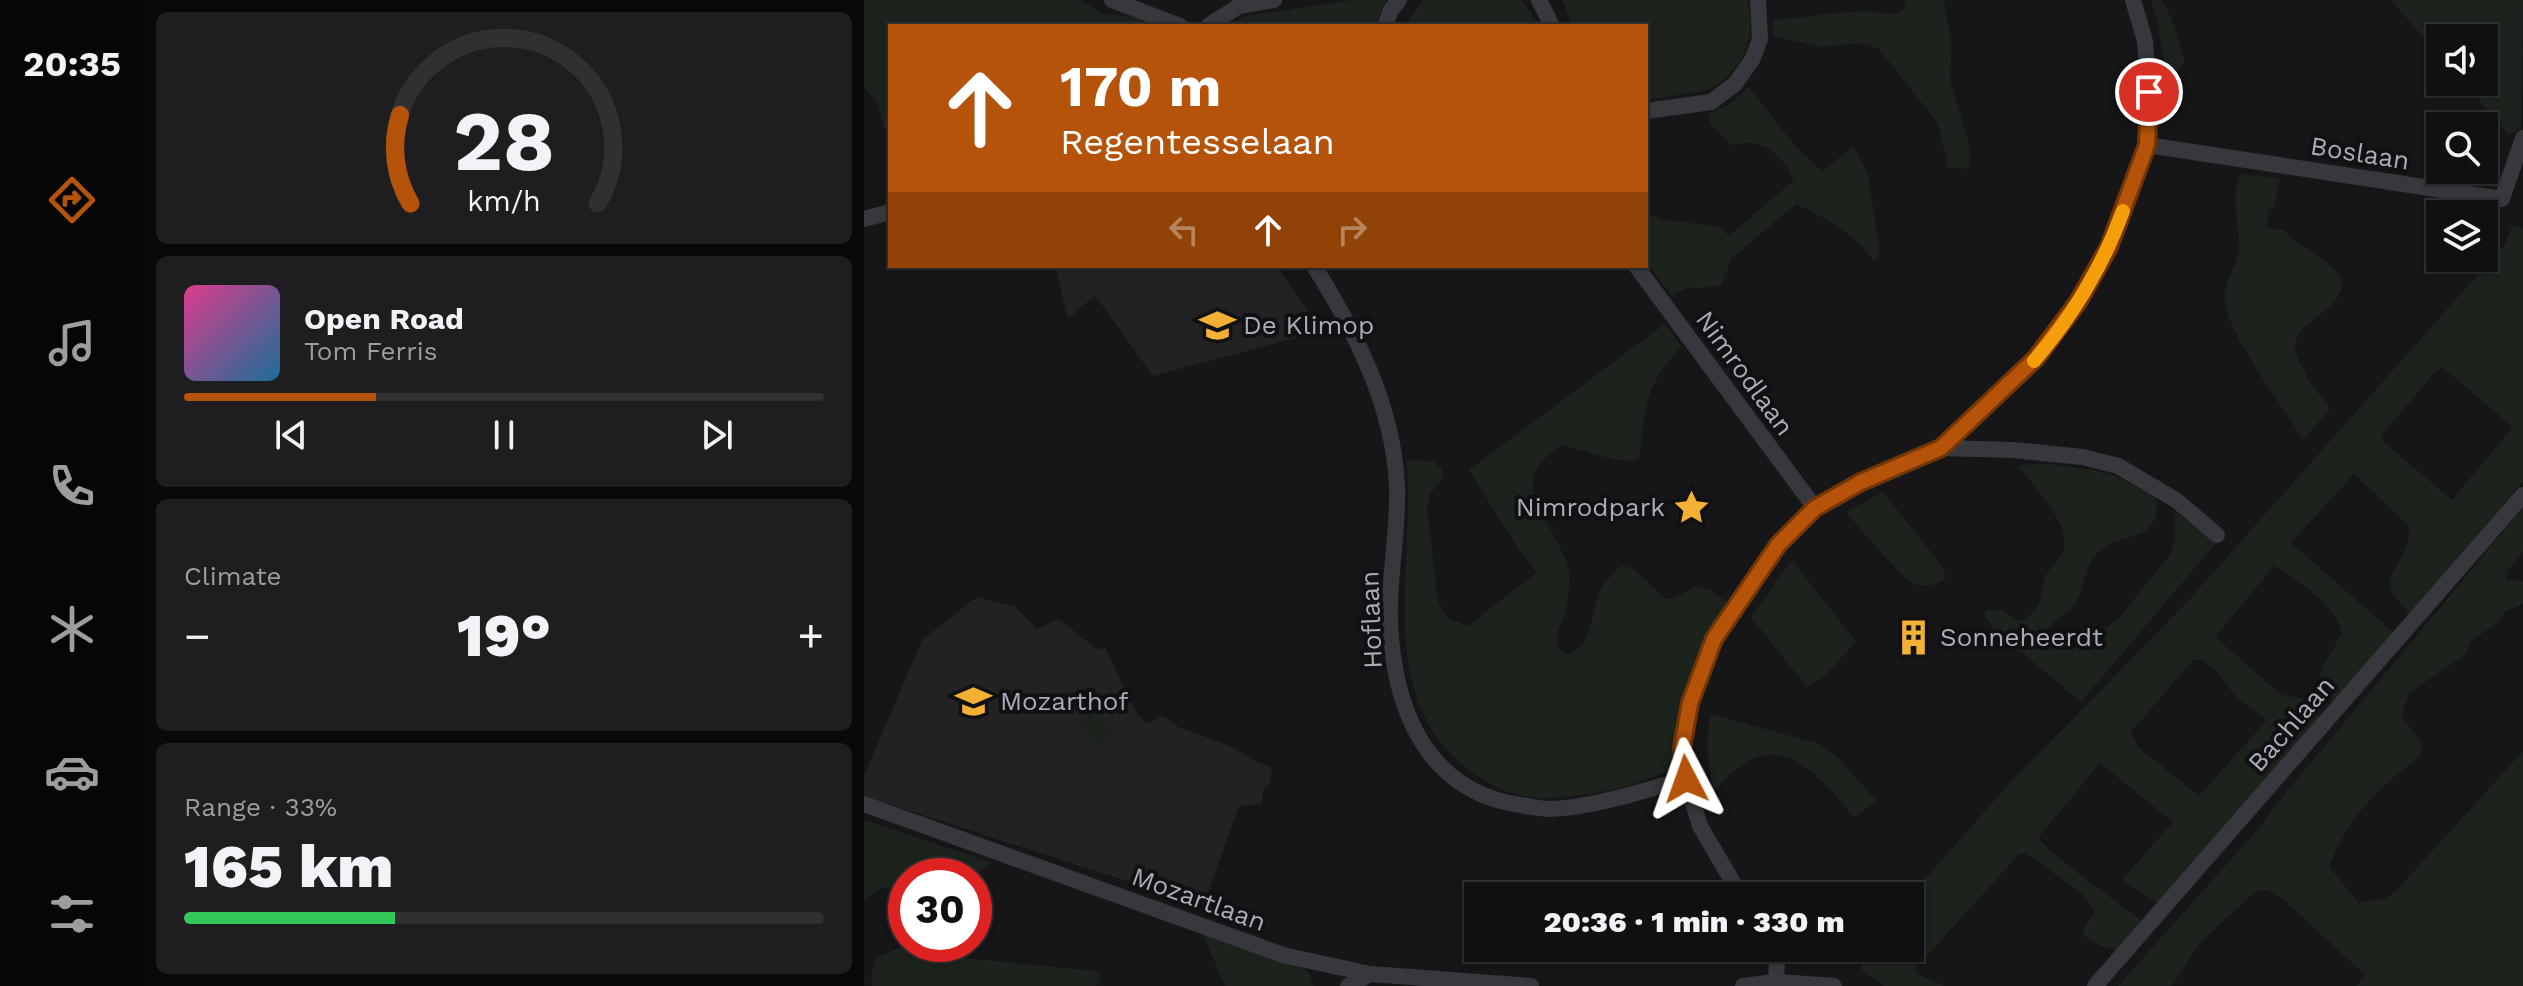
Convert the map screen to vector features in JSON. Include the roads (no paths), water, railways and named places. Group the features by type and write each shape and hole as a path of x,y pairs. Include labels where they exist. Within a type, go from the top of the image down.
{"street":[{"path":"1112,0 1175,24"},
{"path":"1211,24 1239,6 1274,0"},
{"path":"1386,24 1399,0"},
{"path":"1539,0 1551,24"},
{"path":"1648,111 1711,102 1735,84 1752,60 1760,39 1758,0"},
{"path":"1733,882 1700,826 1686,779 1682,748 1690,703 1714,639 1778,545 1815,508 1861,482 1941,448 2036,358 2078,302 2109,247 2147,145 2149,92 2145,41 2133,0"},
{"path":"2523,138 2510,180 2523,194"},
{"name":"Boslaan","path":"2147,145 2502,199 2510,180"},
{"path":"864,219 888,213"},
{"name":"Hoflaan","path":"1315,268 1371,369 1388,424 1397,486 1390,635 1398,692 1414,730 1447,774 1493,801 1549,809 1608,800 1686,779"},
{"name":"Nimrodlaan","path":"1637,268 1815,508"},
{"path":"1941,448 2013,450 2083,457 2118,466 2176,500 2217,535"},
{"name":"Bachlaan","path":"2095,986 2523,495"},
{"name":"Mozartlaan","path":"864,804 1283,955 1370,974 1531,986"},
{"path":"1776,982 1777,962"},
{"path":"1348,986 1370,974"},
{"path":"1743,986 1776,982 1834,986"}],"place":[{"name":"De Klimop","path":"1217,325"},
{"name":"Nimrodpark","path":"1691,507"},
{"name":"Sonneheerdt","path":"1914,637"},
{"name":"Mozarthof","path":"974,701"}]}
